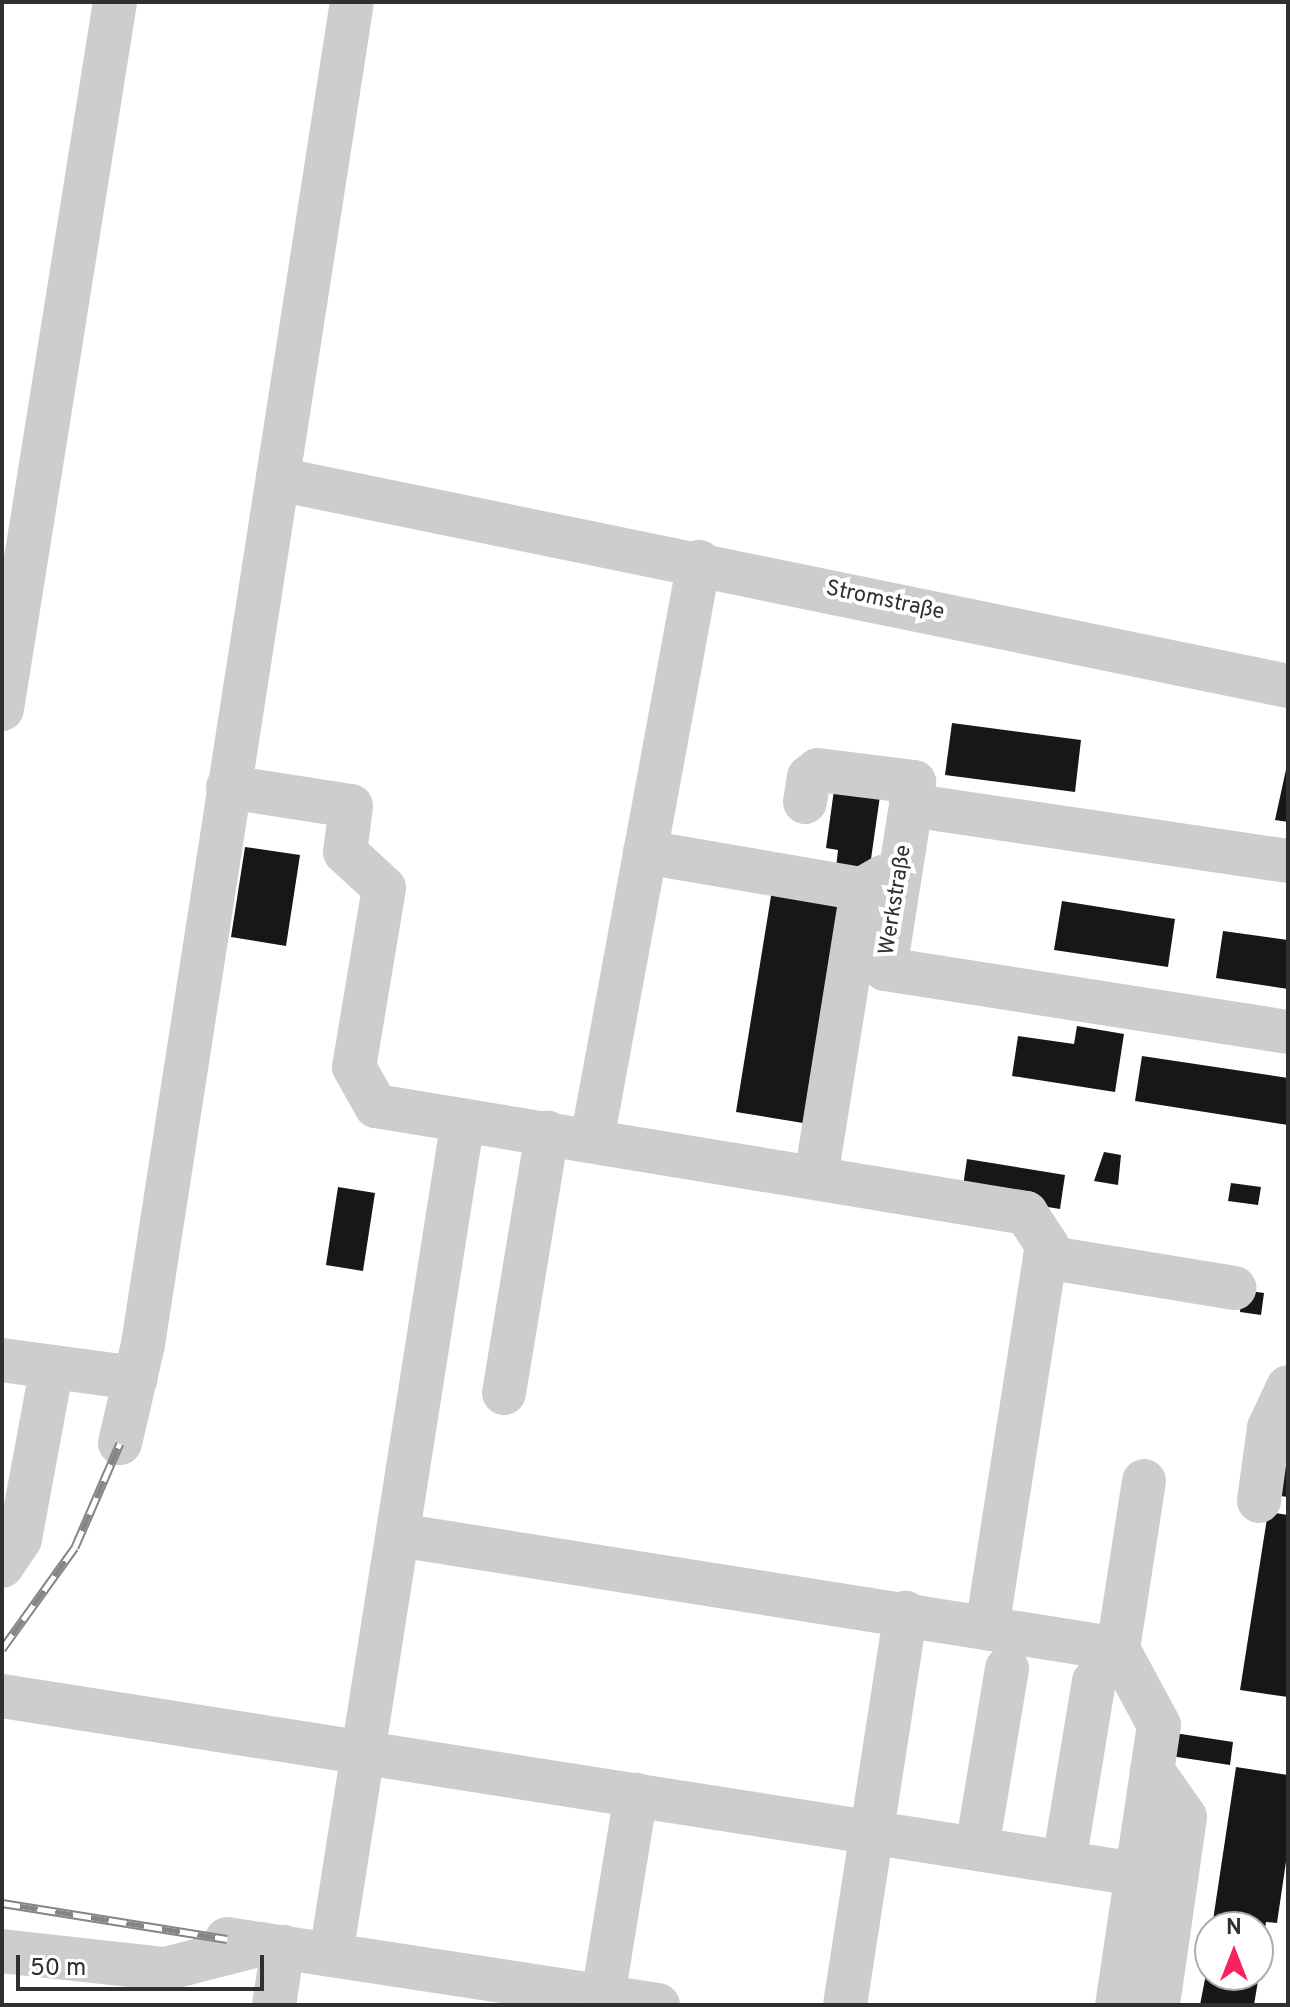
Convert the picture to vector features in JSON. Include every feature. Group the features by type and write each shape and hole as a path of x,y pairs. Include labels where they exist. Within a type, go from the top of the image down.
{"street":[{"path":"2,709 115,2"},
{"path":"120,1443 136,1378 352,2"},
{"name":"Stromstraße","path":"278,479 699,562 1288,686"},
{"path":"592,1140 699,562"},
{"path":"805,802 809,777 818,770 914,782 911,805 1288,861"},
{"path":"228,787 351,806 345,852 384,888 354,1067 376,1106 1026,1213 1047,1245 987,1626"},
{"name":"Werkstraße","path":"911,805 880,884 885,969 1288,1032"},
{"path":"645,852 880,884 816,1177"},
{"path":"331,1955 463,1120"},
{"path":"504,1393 547,1133"},
{"path":"1045,1257 1234,1288"},
{"path":"2,1360 136,1378"},
{"path":"2,1566 20,1539 52,1367"},
{"path":"1259,1501 1269,1428 1288,1387"},
{"path":"1064,1862 1144,1481"},
{"path":"398,1535 987,1626 1106,1665 1159,1725 1117,2005"},
{"path":"845,2005 906,1613"},
{"path":"977,1848 1007,1668"},
{"path":"2,1696 1136,1874"},
{"path":"1152,1770 1185,1817 1158,2005"},
{"path":"603,1996 636,1795"},
{"path":"258,1943 274,2005"},
{"path":"2,1951 165,1969 258,1943 658,2005"}],"building":[{"path":"952,723 1081,740 1075,792 945,775"},
{"path":"1288,765 1288,822 1275,820"},
{"path":"834,790 880,796 869,873 836,868 838,850 826,848"},
{"path":"245,847 300,855 286,946 231,937"},
{"path":"772,890 839,901 803,1123 736,1112"},
{"path":"1062,901 1175,919 1168,967 1054,950"},
{"path":"1223,931 1288,940 1288,989 1216,978"},
{"path":"1077,1026 1124,1034 1115,1092 1012,1076 1018,1036 1074,1044"},
{"path":"1142,1056 1288,1078 1288,1125 1135,1101"},
{"path":"1104,1152 1121,1155 1118,1185 1094,1181"},
{"path":"967,1159 1065,1175 1060,1209 962,1193"},
{"path":"1231,1183 1261,1187 1258,1205 1228,1201"},
{"path":"338,1187 375,1193 363,1271 326,1265"},
{"path":"1243,1290 1264,1293 1261,1315 1240,1312"},
{"path":"1288,1443 1288,1497 1273,1495"},
{"path":"1268,1512 1288,1515 1288,1697 1240,1690"},
{"path":"1168,1732 1233,1742 1230,1765 1164,1755"},
{"path":"1236,1767 1288,1775 1288,1848 1277,1923 1274,1923 1274,1911 1214,1911"},
{"path":"1203,1991 1256,1991 1254,2005 1200,2005"}],"railway":[{"path":"2,1649 75,1547 120,1443"},
{"path":"2,1903 227,1939"}]}
